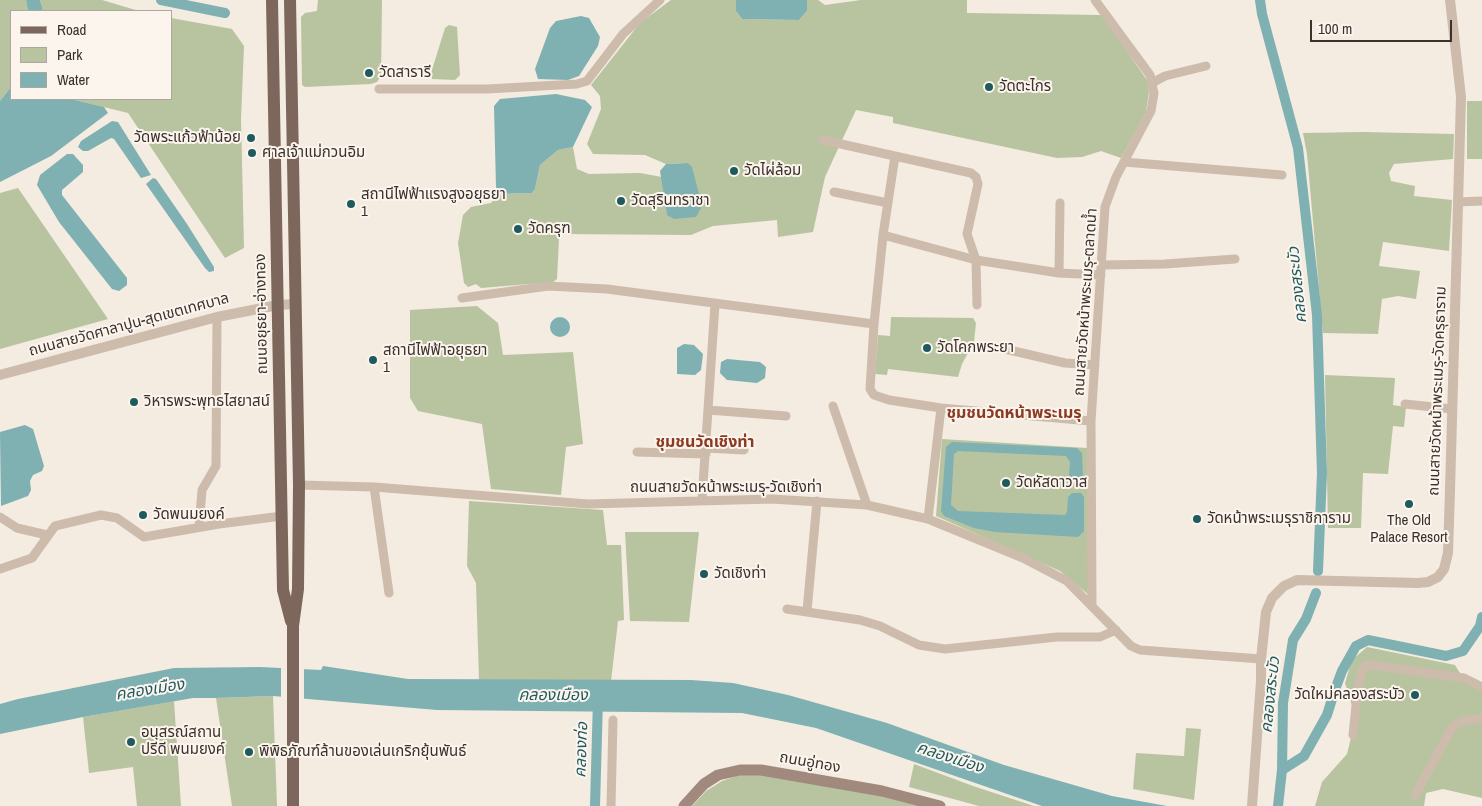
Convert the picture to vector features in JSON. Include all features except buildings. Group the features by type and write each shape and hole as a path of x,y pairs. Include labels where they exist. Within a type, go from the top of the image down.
{"main road":[{"name":"ถนนอยุธยา-อ่างทอง","path":"272,0 283,590 293,626"},
{"name":"ถนนอยุธยา-อ่างทอง","path":"290,0 298,485 298,589 293,626 293,806"},
{"name":"ถนนอู่ทอง","path":"684,806 704,784 718,775 747,770 761,770 882,791 940,806"}],"street":[{"path":"379,89 487,89 577,84 587,81 623,34 660,0"},
{"path":"1095,0 1132,48 1150,75 1152,83 1165,76 1206,66"},
{"name":"ถนนสายวัดหน้าพระเมรุ-วัดครุธาราม","path":"1252,803 1261,658 1266,612 1272,598 1284,586 1297,580 1428,582 1438,577 1444,569 1448,553 1461,97 1450,0"},
{"name":"ถนนสายวัดหน้าพระเมรุ-ตลาดน้ำ","path":"1092,605 1090,421 1105,208 1116,177 1150,111 1154,93 1152,83"},
{"path":"822,140 971,173 976,177 978,184 967,229 970,246 976,260 977,305"},
{"path":"895,156 883,234 870,389 874,394 889,400 942,408 1090,421"},
{"path":"1124,162 1282,174"},
{"path":"834,192 888,202"},
{"path":"1458,202 1482,201"},
{"path":"1059,273 1060,203"},
{"path":"883,234 976,260 1059,273 1101,275"},
{"path":"1102,266 1235,259"},
{"path":"462,298 548,286 607,290 874,324"},
{"name":"ถนนสายวัดศาลาปูน-สุดเขตเทศบาล","path":"0,374 216,317 278,305 295,304"},
{"path":"702,500 715,304"},
{"path":"199,527 202,490 216,466 216,317"},
{"path":"1005,350 1065,363 1095,365"},
{"path":"1405,404 1452,410"},
{"path":"833,406 867,505"},
{"path":"928,519 942,408"},
{"path":"708,410 786,416"},
{"path":"637,452 744,450"},
{"name":"ถนนสายวัดหน้าพระเมรุ-วัดเชิงท่า","path":"298,485 374,487 588,504 702,500 817,501 867,505 928,519 1023,558 1067,581 1131,646 1140,650 1261,658"},
{"path":"374,487 389,593"},
{"path":"807,611 817,501"},
{"path":"0,569 32,558 55,526 101,515 117,518 144,536 282,516"},
{"path":"0,517 17,528 47,535"},
{"path":"787,608 860,620 880,626 919,645 946,649 1057,637 1100,637 1116,630"},
{"path":"1353,735 1357,696 1362,670 1366,666 1371,665 1464,678 1482,687"},
{"path":"1415,796 1453,726 1465,720 1482,719"},
{"path":"611,806 613,720"}],"green space":[{"path":"0,0 26,0 28,10 10,10 10,88 0,101"},
{"path":"40,0 102,0 136,10 43,10"},
{"path":"318,0 382,0 381,76 377,82 371,84 305,87 302,85 301,17 305,13 317,11"},
{"path":"671,0 736,0 736,11 742,19 799,20 807,11 807,0 818,0 825,5 861,0 967,0 967,13 1102,15 1147,80 1149,92 1146,112 1121,158 1101,151 1082,157 1057,158 893,123 893,117 856,110 825,177 813,232 778,237 777,220 713,226 691,235 562,234 559,239 557,279 553,282 481,288 476,284 468,287 464,283 458,243 463,215 471,207 491,203 499,194 532,193 535,189 540,165 558,150 573,147 577,169 589,174 640,173 662,177 667,215 688,163 666,164 645,155 593,154 587,144 601,109 600,96 591,85 640,23"},
{"path":"172,18 232,29 244,46 241,119 244,248 225,258 128,113 75,100 172,100"},
{"path":"449,25 457,27 460,75 455,80 432,79 431,73 445,28"},
{"path":"1467,101 1482,101 1482,159 1467,159"},
{"path":"1303,133 1454,134 1453,159 1394,164 1389,173 1391,181 1415,186 1414,196 1452,200 1449,251 1383,242 1379,266 1420,271 1416,299 1398,296 1382,299 1378,334 1323,333 1307,154"},
{"path":"18,188 108,319 0,349 0,193"},
{"path":"477,306 498,323 503,355 573,352 583,444 566,447 561,495 491,489 482,424 418,411 410,398 410,310"},
{"path":"891,317 973,318 976,323 974,342 962,364 958,377 888,369 887,375 875,374 878,335 890,336"},
{"path":"1325,375 1395,378 1393,405 1406,407 1404,427 1393,426 1388,474 1363,473 1361,528 1328,528"},
{"path":"942,439 1087,448 1089,595 1060,571 936,516"},
{"path":"469,501 603,510 607,545 621,545 624,620 618,621 611,681 479,680 476,583 467,566"},
{"path":"625,532 699,532 689,622 630,621"},
{"path":"1367,647 1455,665 1461,675 1482,691 1482,798 1443,789 1426,793 1424,806 1315,806 1322,782 1347,754 1352,734 1353,709 1345,683 1352,660"},
{"name":"พิพิธภัณฑ์ล้านของเล่นเกริกยุ้นพันธ์","path":"273,696 277,806 232,806 216,698"},
{"name":"อนุสรณ์สถาน ปรีดี พนมยงค์","path":"174,701 181,806 137,806 133,767 89,773 83,717"},
{"path":"1186,728 1201,729 1194,800 1133,789 1136,753 1184,756"},
{"path":"914,764 1034,806 979,806 909,787"},
{"path":"761,774 881,795 923,806 692,806 706,791 722,781 739,775"}],"water":[{"path":"26,0 40,0 43,10 28,10"},
{"path":"736,0 807,0 807,11 799,20 742,19 736,11"},
{"path":"581,16 589,18 600,37 598,46 579,76 568,80 538,79 535,69 550,28 556,21"},
{"path":"10,88 10,100 75,100 104,107 108,113 51,156 0,182 0,101"},
{"path":"556,94 585,100 592,107 573,147 558,150 540,165 535,189 532,193 499,194 496,187 494,106 500,99"},
{"path":"112,121 118,122 151,175 141,178 114,139 111,138 88,151 83,151 78,147 81,141"},
{"path":"67,154 73,154 83,165 83,172 62,190 62,195 127,278 127,285 119,291 112,289 59,222 37,185 40,175"},
{"path":"688,163 692,167 702,206 696,217 674,219 667,215 660,171 666,164"},
{"path":"153,178 156,179 187,224 214,267 214,271 209,272 205,268 146,184"},
{"path":"560,317 567,320 570,327 567,334 560,337 553,334 550,327 553,320"},
{"path":"684,344 694,345 703,354 701,370 695,375 677,374 677,348"},
{"path":"727,359 760,362 766,367 765,378 757,383 727,380 720,373 721,362"},
{"path":"25,425 33,429 44,466 42,471 33,475 30,481 31,490 28,496 1,506 0,432"},
{"path":"952,442 1077,448 1082,453 1083,478 1080,481 1069,477 1070,462 1066,456 958,451 954,454 951,505 958,511 1065,515 1068,497 1072,493 1081,493 1084,497 1084,531 1078,537 995,532 974,528 944,516 941,511 946,447"},
{"name":"คลองเมือง","path":"323,666 408,679 691,680 733,683 788,695 887,723 1004,765 1112,796 1167,806 1042,806 816,728 742,713 437,710 273,696 193,698 0,734 0,704 18,699 174,668 260,667 321,670"}],"pier":[{"path":"281,665 304,666 304,702 281,700"}],"waterway":[{"path":"161,0 225,13"},
{"name":"คลองสระบัว","path":"1260,0 1262,14 1298,148 1317,315 1322,473 1318,571"},
{"name":"คลองสระบัว","path":"1278,806 1282,770 1283,703 1293,640 1306,619 1316,593"},
{"path":"1336,687 1342,671 1356,646 1368,640 1446,656 1463,651 1480,626 1482,617"},
{"path":"1282,770 1304,756 1327,715 1333,696"},
{"name":"คลองท่อ","path":"595,806 598,699"}],"place":[{"name":"วัดสารารี","path":"369,73"},
{"name":"วัดตะไกร","path":"989,87"},
{"name":"วัดพระแก้วฟ้าน้อย","path":"251,138"},
{"name":"ศาลเจ้าแม่กวนอิม","path":"252,153"},
{"name":"วัดไผ่ล้อม","path":"734,171"},
{"name":"วัดสุรินทราชา","path":"621,201"},
{"name":"สถานีไฟฟ้าแรงสูงอยุธยา 1","path":"351,204"},
{"name":"วัดครุฑ","path":"518,229"},
{"name":"วัดโคกพระยา","path":"927,348"},
{"name":"สถานีไฟฟ้าอยุธยา 1","path":"373,360"},
{"name":"วิหารพระพุทธไสยาสน์","path":"134,402"},
{"name":"วัดหัสดาวาส","path":"1006,483"},
{"name":"The Old Palace Resort","path":"1409,504"},
{"name":"วัดพนมยงค์","path":"143,515"},
{"name":"วัดหน้าพระเมรุราชิการาม","path":"1197,519"},
{"name":"วัดเชิงท่า","path":"704,574"},
{"name":"วัดใหม่คลองสระบัว","path":"1415,695"},
{"name":"อนุสรณ์สถาน ปรีดี พนมยงค์","path":"131,742"},
{"name":"พิพิธภัณฑ์ล้านของเล่นเกริกยุ้นพันธ์","path":"249,752"}],"district":[{"name":"ชุมชนวัดหน้าพระเมรุ","path":"1014,414"},
{"name":"ชุมชนวัดเชิงท่า","path":"705,443"}]}
